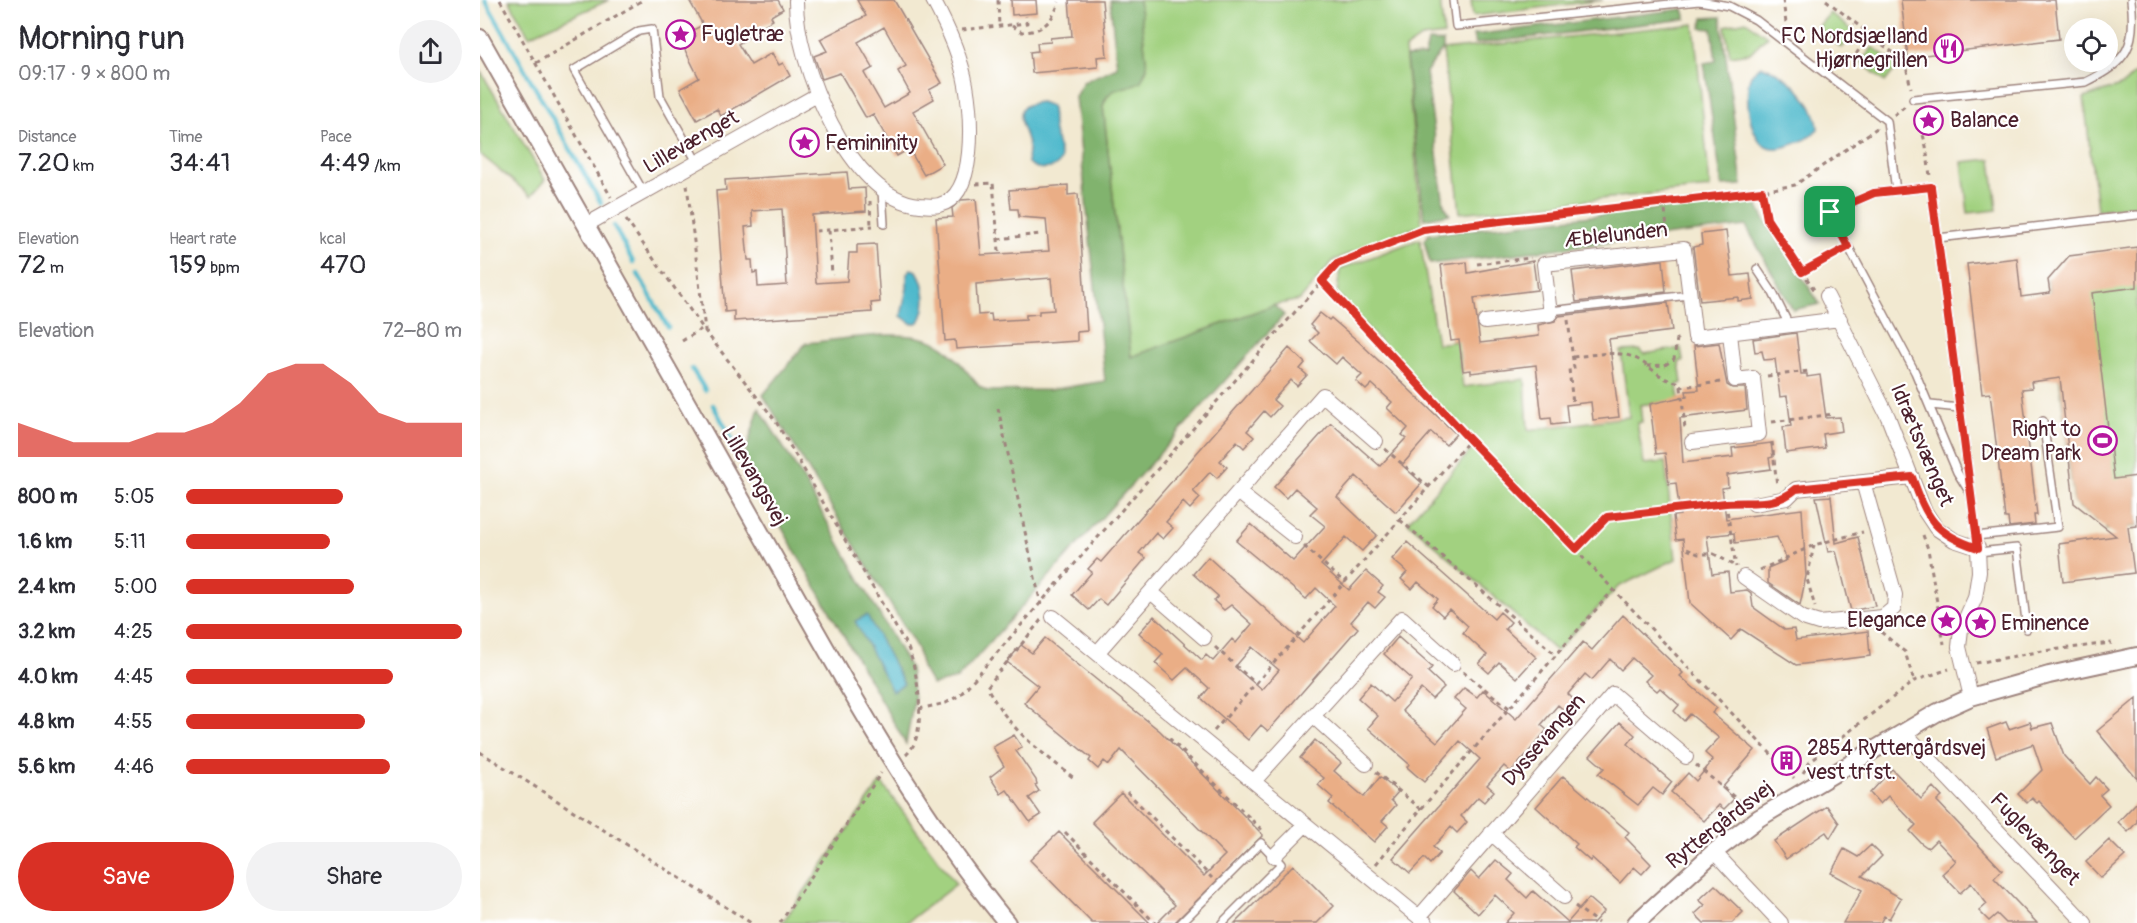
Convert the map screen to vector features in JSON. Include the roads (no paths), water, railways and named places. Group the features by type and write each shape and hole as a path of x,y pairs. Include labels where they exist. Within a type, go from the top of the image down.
{"street":[{"path":"796,0 796,13 804,54 817,95 841,141 870,181 893,199 913,204 938,206 950,200 969,167 966,85 948,31 933,0"},
{"name":"Lillevangsvej","path":"480,38 895,765 984,894 1007,923"},
{"name":"Lillevænget","path":"586,225 817,95"},
{"name":"Æblelunden","path":"1550,311 1544,264 1684,249 1695,337 1730,333"},
{"name":"Idrætsvænget","path":"1827,296 1888,417 1924,510 1936,528 1954,540 1977,545"},
{"path":"1485,322 1550,314 1550,311"},
{"path":"1692,442 1759,434 1753,378 1735,380 1730,333 1840,319"},
{"path":"1097,653 1323,395 1376,441"},
{"path":"1754,504 1787,498 1796,489 1912,477"},
{"path":"1744,577 1803,618 1819,623 1883,618 1894,608 1895,595 1863,482"},
{"path":"1238,492 1294,537"},
{"path":"1971,697 1959,647 1961,629 1975,598 1979,573 1977,545"},
{"path":"1151,592 1204,638"},
{"name":"Dyssevangen","path":"1050,614 1422,920 1491,833 1613,694 1686,757"},
{"path":"1254,781 1402,618 1453,664"},
{"name":"Ryttergårdsvej","path":"1636,923 1714,852 1759,818 1938,712 1971,697 2049,675 2137,656"},
{"path":"1313,716 1366,764"},
{"name":"Fuglevænget","path":"1904,732 2085,923"},
{"path":"1274,856 1305,825"},
{"path":"1491,833 1564,897"},
{"path":"1714,852 1781,923"}],"lane":[{"path":"1453,0 1456,26 1699,1 1729,6 1756,20 1887,121 1896,191"},
{"path":"1913,99 2086,82 2111,70 2127,50 2134,25 2131,0"},
{"path":"644,193 574,70 639,31 652,30 660,96 691,165"},
{"path":"1970,493 1957,472 1930,405 1830,212 1874,193 1931,187 1977,545"},
{"path":"882,190 884,224"},
{"path":"1938,238 2137,215"},
{"path":"1757,269 1773,293 1789,325"},
{"path":"1550,311 1689,295"},
{"path":"1930,405 1959,408"},
{"path":"1977,545 2058,527 2043,421"},
{"path":"1977,545 2017,548 2027,629"},
{"path":"1181,923 1261,843 1281,864 1221,923"}],"water":[{"path":"1761,66 1771,69 1790,82 1806,99 1816,119 1818,129 1809,137 1780,148 1768,147 1761,143 1749,115 1748,92 1751,75"},
{"path":"1041,102 1051,106 1061,160 1055,166 1046,169 1028,163 1027,139 1020,119 1023,108"},
{"path":"911,269 917,271 925,296 922,316 919,322 912,324 901,316 907,288 907,273"},
{"path":"867,615 904,684 892,691 855,621"}],"waterway":[{"path":"485,0 601,203"},
{"path":"614,226 633,262"},
{"path":"638,274 668,327"},
{"path":"692,369 705,390"},
{"path":"713,405 732,439"}],"place":[{"name":"Fugletræ","path":"680,34"},
{"name":"FC Nordsjælland Hjørnegrillen","path":"1949,48"},
{"name":"Balance","path":"1929,120"},
{"name":"Femininity","path":"804,143"},
{"name":"Right to Dream Park","path":"2102,441"},
{"name":"Elegance","path":"1947,620"},
{"name":"Eminence","path":"1980,623"},
{"name":"2854 Ryttergårdsvej vest trfst.","path":"1786,760"}]}
